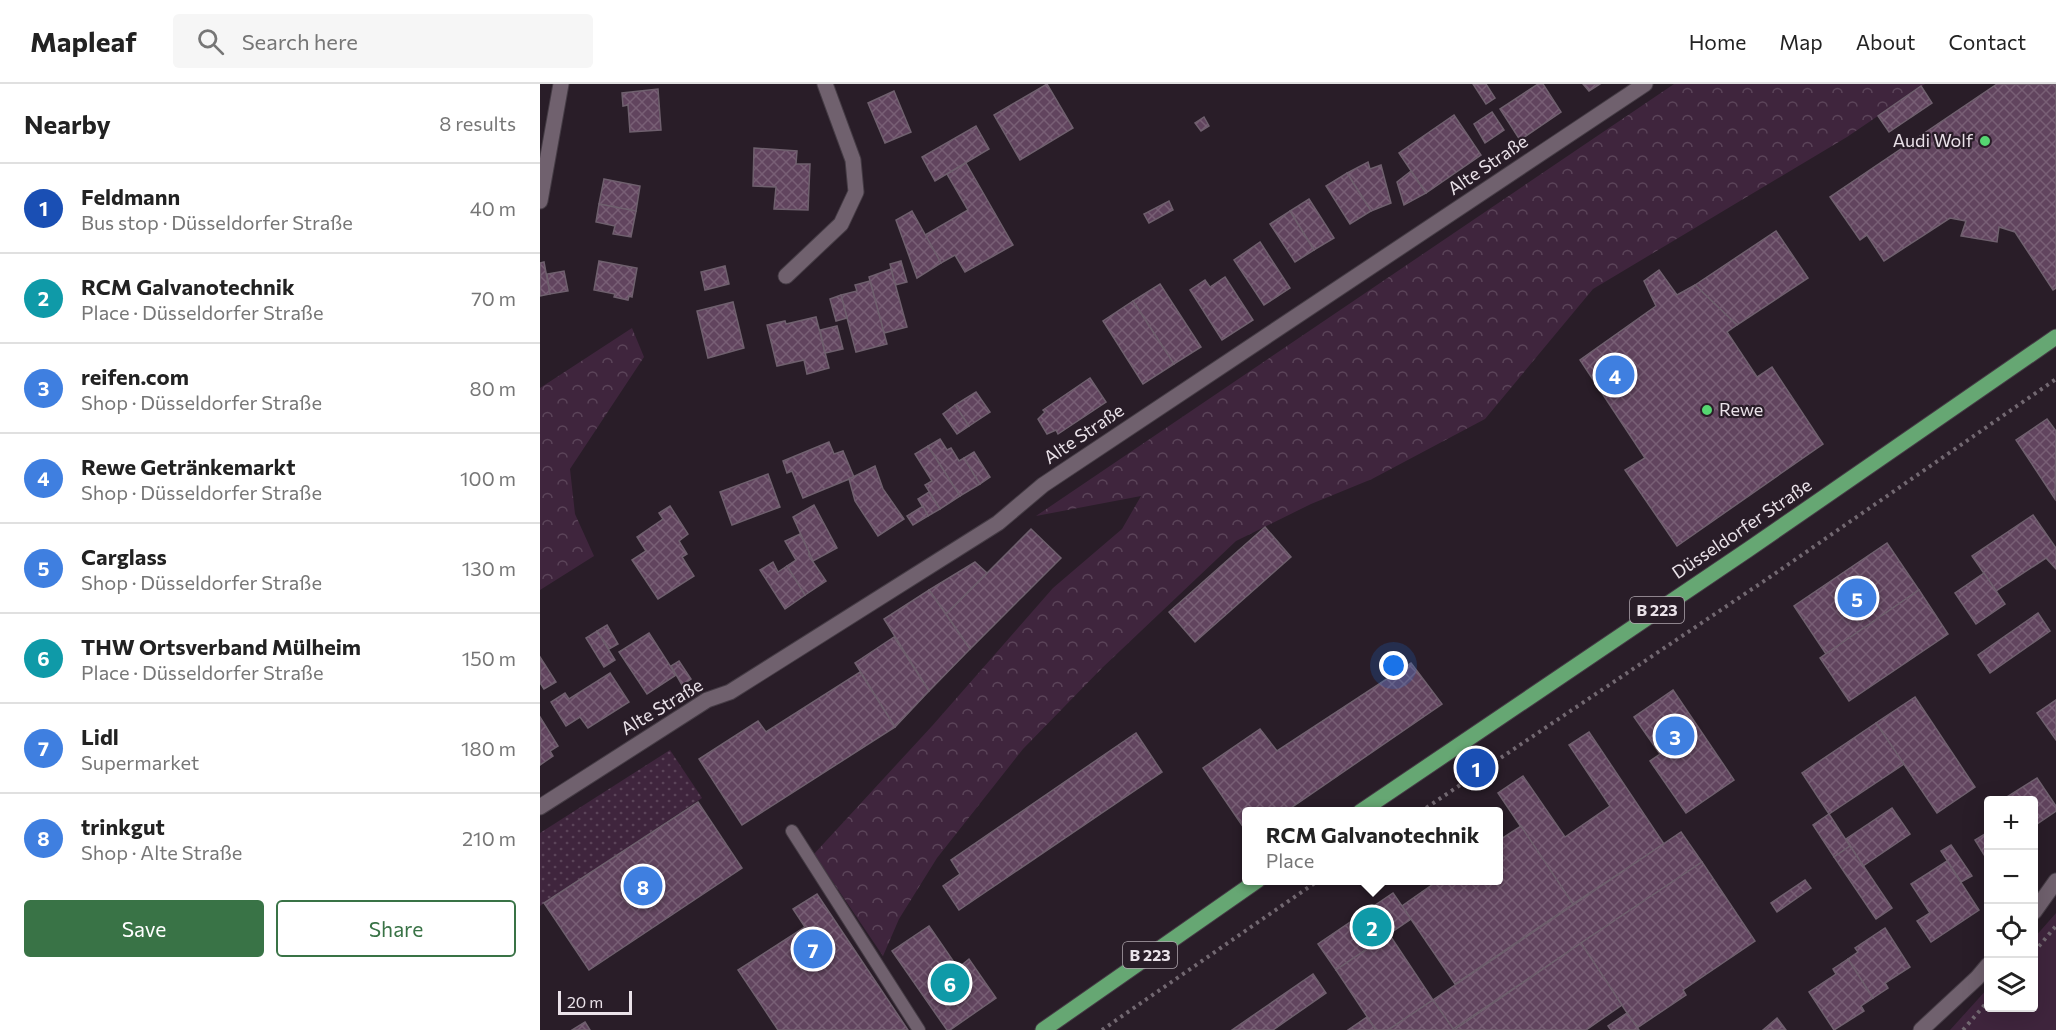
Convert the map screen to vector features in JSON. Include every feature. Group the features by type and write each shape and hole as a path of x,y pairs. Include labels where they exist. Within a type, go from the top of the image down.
{"main road":[{"name":"Düsseldorfer Straße","path":"1367,807 1749,549 2056,337"},
{"name":"B 223","path":"1043,1030 1251,885"}],"street":[{"path":"540,201 561,84"},
{"path":"786,276 841,224 856,192 853,160 825,84"},
{"name":"Alte Straße","path":"540,807 707,700 730,692 998,523 1043,485 1645,84"},
{"path":"2038,906 2056,881"},
{"path":"1927,1029 1984,970"}],"lane":[{"path":"792,831 919,1030"}],"path":[{"path":"1427,807 1770,577 2056,379"},
{"path":"1102,1030 1313,885"},
{"path":"2038,947 2056,926"},
{"path":"1963,1030 1984,1007"}],"green space":[{"path":"1674,84 1925,84 1847,137 1593,289 1485,419 1372,479 1311,504 1236,541 1102,668 1023,749 937,858 899,919 883,956 814,854 932,726 1053,588 1122,529 1141,496 1036,516"},
{"path":"632,328 644,357 570,469 575,514 594,556 540,590 540,388"},
{"path":"670,750 702,798 540,906 540,833"},
{"path":"2056,913 2056,1030 1950,1030 1984,992 1984,1012 2038,1012 2038,933"}],"building":[{"path":"1047,84 1073,128 1020,160 994,115"},
{"path":"1473,84 1486,84 1495,98 1486,104"},
{"path":"1538,84 1543,84 1561,112 1520,140 1500,109"},
{"path":"1583,84 1600,84 1589,91"},
{"name":"Audi Wolf","path":"1997,84 2056,84 2056,288 2053,290 2015,232 1999,227 1997,242 1961,236 1966,221 1950,218 1884,261 1867,235 1860,240 1830,197"},
{"path":"1921,86 1932,103 1889,132 1878,116"},
{"path":"658,89 661,130 630,132 628,105 623,106 622,93"},
{"path":"894,91 911,132 885,143 868,103"},
{"path":"1492,112 1504,130 1485,143 1474,124"},
{"path":"1454,115 1481,155 1426,193 1399,153"},
{"path":"1204,117 1209,126 1201,131 1195,123"},
{"path":"976,126 989,149 935,181 922,157"},
{"path":"754,148 797,151 796,164 810,164 808,210 774,209 776,187 753,186"},
{"path":"1368,162 1370,169 1381,165 1391,203 1371,211 1347,173"},
{"path":"966,163 1013,245 965,272 955,255 941,263 925,235 968,210 947,174"},
{"path":"1411,171 1426,193 1404,205 1397,182"},
{"path":"1347,173 1371,211 1350,224 1326,186"},
{"path":"604,179 640,186 636,211 599,204"},
{"path":"1309,199 1334,238 1314,250 1290,211"},
{"path":"1169,201 1173,210 1149,223 1144,214"},
{"path":"599,204 636,211 631,237 613,234 615,226 596,222"},
{"path":"912,211 941,263 917,278 896,220"},
{"path":"1290,211 1314,250 1295,262 1270,224"},
{"path":"1776,231 1808,278 1737,325 1695,285"},
{"path":"1260,242 1290,288 1264,305 1234,260"},
{"path":"599,261 637,268 632,297 629,296 628,300 614,297 615,294 594,290"},
{"path":"901,261 907,282 895,285 890,264"},
{"path":"544,262 550,294 540,296 540,263"},
{"path":"725,266 729,284 705,290 701,272"},
{"path":"891,269 907,327 884,333 869,277"},
{"name":"Rewe","path":"1659,270 1677,295 1695,285 1737,325 1727,332 1757,377 1772,367 1823,444 1677,546 1625,470 1645,458 1580,360 1656,306 1644,281"},
{"path":"564,271 568,291 550,294 547,274"},
{"path":"1225,277 1253,320 1222,340 1190,290 1205,280 1210,287"},
{"path":"870,281 887,344 856,352 841,295 857,291 855,285"},
{"path":"1160,284 1201,347 1174,364 1133,301"},
{"path":"841,295 847,318 836,321 830,299"},
{"path":"1133,301 1174,364 1143,384 1103,321"},
{"path":"733,302 744,348 708,358 697,311"},
{"path":"816,317 829,368 807,374 804,360 777,366 767,325 785,321 786,324"},
{"path":"837,326 843,349 825,353 820,330"},
{"path":"1090,378 1106,402 1058,434 1056,430 1047,434 1038,419 1045,412 1043,410"},
{"path":"976,392 990,412 969,426 955,405"},
{"path":"955,405 969,426 957,434 943,414"},
{"path":"2047,419 2056,431 2055,499 2016,440"},
{"path":"940,439 947,450 951,448 959,461 964,458 980,484 960,496 928,446"},
{"path":"829,442 834,454 843,451 854,477 803,498 792,471 787,473 783,461"},
{"path":"928,446 960,496 940,509 925,485 932,481 915,454"},
{"path":"974,452 990,477 980,484 964,458"},
{"path":"875,466 883,489 904,519 878,536 855,501 849,479"},
{"path":"768,474 780,507 732,525 720,492"},
{"path":"929,492 940,509 928,516 918,499"},
{"path":"814,505 837,548 813,561 793,517"},
{"path":"670,506 688,534 679,541 687,554 682,557 694,576 658,599 632,560 646,551 637,537 663,519 659,513"},
{"path":"923,506 928,516 913,525 907,516"},
{"path":"2033,515 2056,548 2056,569 2046,558 1996,591 1972,556"},
{"path":"1265,527 1291,557 1195,642 1169,612"},
{"path":"1031,529 1061,558 970,649 946,614"},
{"path":"800,534 809,556 826,581 805,595 787,566 796,560 785,541"},
{"path":"1887,543 1919,590 1826,654 1794,606"},
{"path":"773,562 778,572 787,566 805,595 785,609 760,570"},
{"path":"975,562 987,573 946,614 929,590"},
{"path":"1984,573 2005,604 1976,624 1955,593"},
{"path":"929,590 970,649 929,691 884,619"},
{"path":"1919,590 1948,634 1849,701 1820,658"},
{"path":"2038,613 2050,631 1990,673 1978,655"},
{"path":"607,625 618,644 609,649 597,631"},
{"path":"597,631 615,660 604,667 586,638"},
{"path":"649,633 676,675 647,694 619,652"},
{"path":"894,637 929,691 895,727 855,663"},
{"path":"540,657 556,682 544,689 540,683"},
{"path":"679,661 691,679 682,685 671,666"},
{"path":"1411,663 1442,704 1292,807 1242,807 1242,825 1203,768 1260,729 1277,751"},
{"path":"860,672 895,727 742,825 699,759 758,721 766,732"},
{"path":"610,673 629,702 588,728 580,717 566,726 551,702 565,693 569,699"},
{"path":"1673,690 1734,780 1686,813 1650,761 1660,754 1634,717"},
{"path":"1915,697 1975,787 1937,813 1876,723"},
{"path":"2056,700 2056,740 2037,713"},
{"path":"540,717 558,746 550,751 553,756 540,765"},
{"path":"1876,723 1904,764 1829,814 1802,773"},
{"path":"1589,732 1664,844 1573,904 1498,793 1523,776 1565,837 1610,806 1569,745"},
{"path":"1136,733 1162,772 959,910 943,886 960,874 951,860"},
{"path":"2037,778 2056,806 2056,811 2038,823 2038,796 2008,796"},
{"path":"698,802 742,868 589,970 544,903"},
{"path":"1892,808 1910,834 1863,866 1846,839"},
{"path":"1829,814 1850,846 1834,857 1813,825"},
{"path":"1521,826 1573,904 1455,984 1402,906 1432,885 1503,885 1503,838"},
{"path":"1681,832 1702,862 1453,1029 1433,1000"},
{"path":"1984,834 1984,855 1975,840"},
{"path":"1951,845 1972,876 1961,882 1941,851"},
{"path":"1850,846 1892,908 1876,919 1834,857"},
{"path":"1947,861 1979,910 1931,942 1917,921 1930,913 1911,884"},
{"path":"1702,862 1755,941 1683,990 1686,995 1637,1028 1581,943"},
{"path":"1805,880 1811,888 1777,912 1771,903"},
{"path":"1393,893 1411,919 1336,970 1318,944"},
{"path":"817,894 908,1030 778,1030 738,970 805,927 793,909"},
{"path":"929,926 958,968 969,959 996,998 950,1030 947,1030 892,951"},
{"path":"1885,928 1910,967 1885,983 1888,988 1873,998 1848,959 1858,952 1855,948"},
{"path":"1389,934 1433,1000 1388,1030 1376,1030 1336,970"},
{"path":"1581,943 1622,1005 1586,1030 1454,1030"},
{"path":"1848,959 1873,998 1861,1006 1864,1011 1834,1030 1809,992 1836,974 1833,969"},
{"path":"1313,974 1326,993 1273,1030 1232,1030"},
{"path":"1433,1000 1454,1030 1388,1030"},
{"path":"1627,1013 1639,1030 1611,1030 1608,1026"},
{"path":"1367,1017 1376,1030 1348,1030"},
{"path":"1777,1018 1786,1030 1763,1030"},
{"path":"585,1022 590,1030 572,1030"}],"place":[{"name":"Audi Wolf","path":"1985,141"},
{"name":"Rewe Getränkemarkt","path":"1615,375"},
{"name":"Rewe","path":"1707,410"},
{"name":"Carglass","path":"1857,598"},
{"name":"reifen.com","path":"1675,736"},
{"name":"Feldmann","path":"1476,768"},
{"name":"trinkgut","path":"643,886"},
{"name":"RCM Galvanotechnik","path":"1372,927"},
{"name":"Lidl","path":"813,949"},
{"name":"THW Ortsverband Mülheim","path":"950,983"}]}
